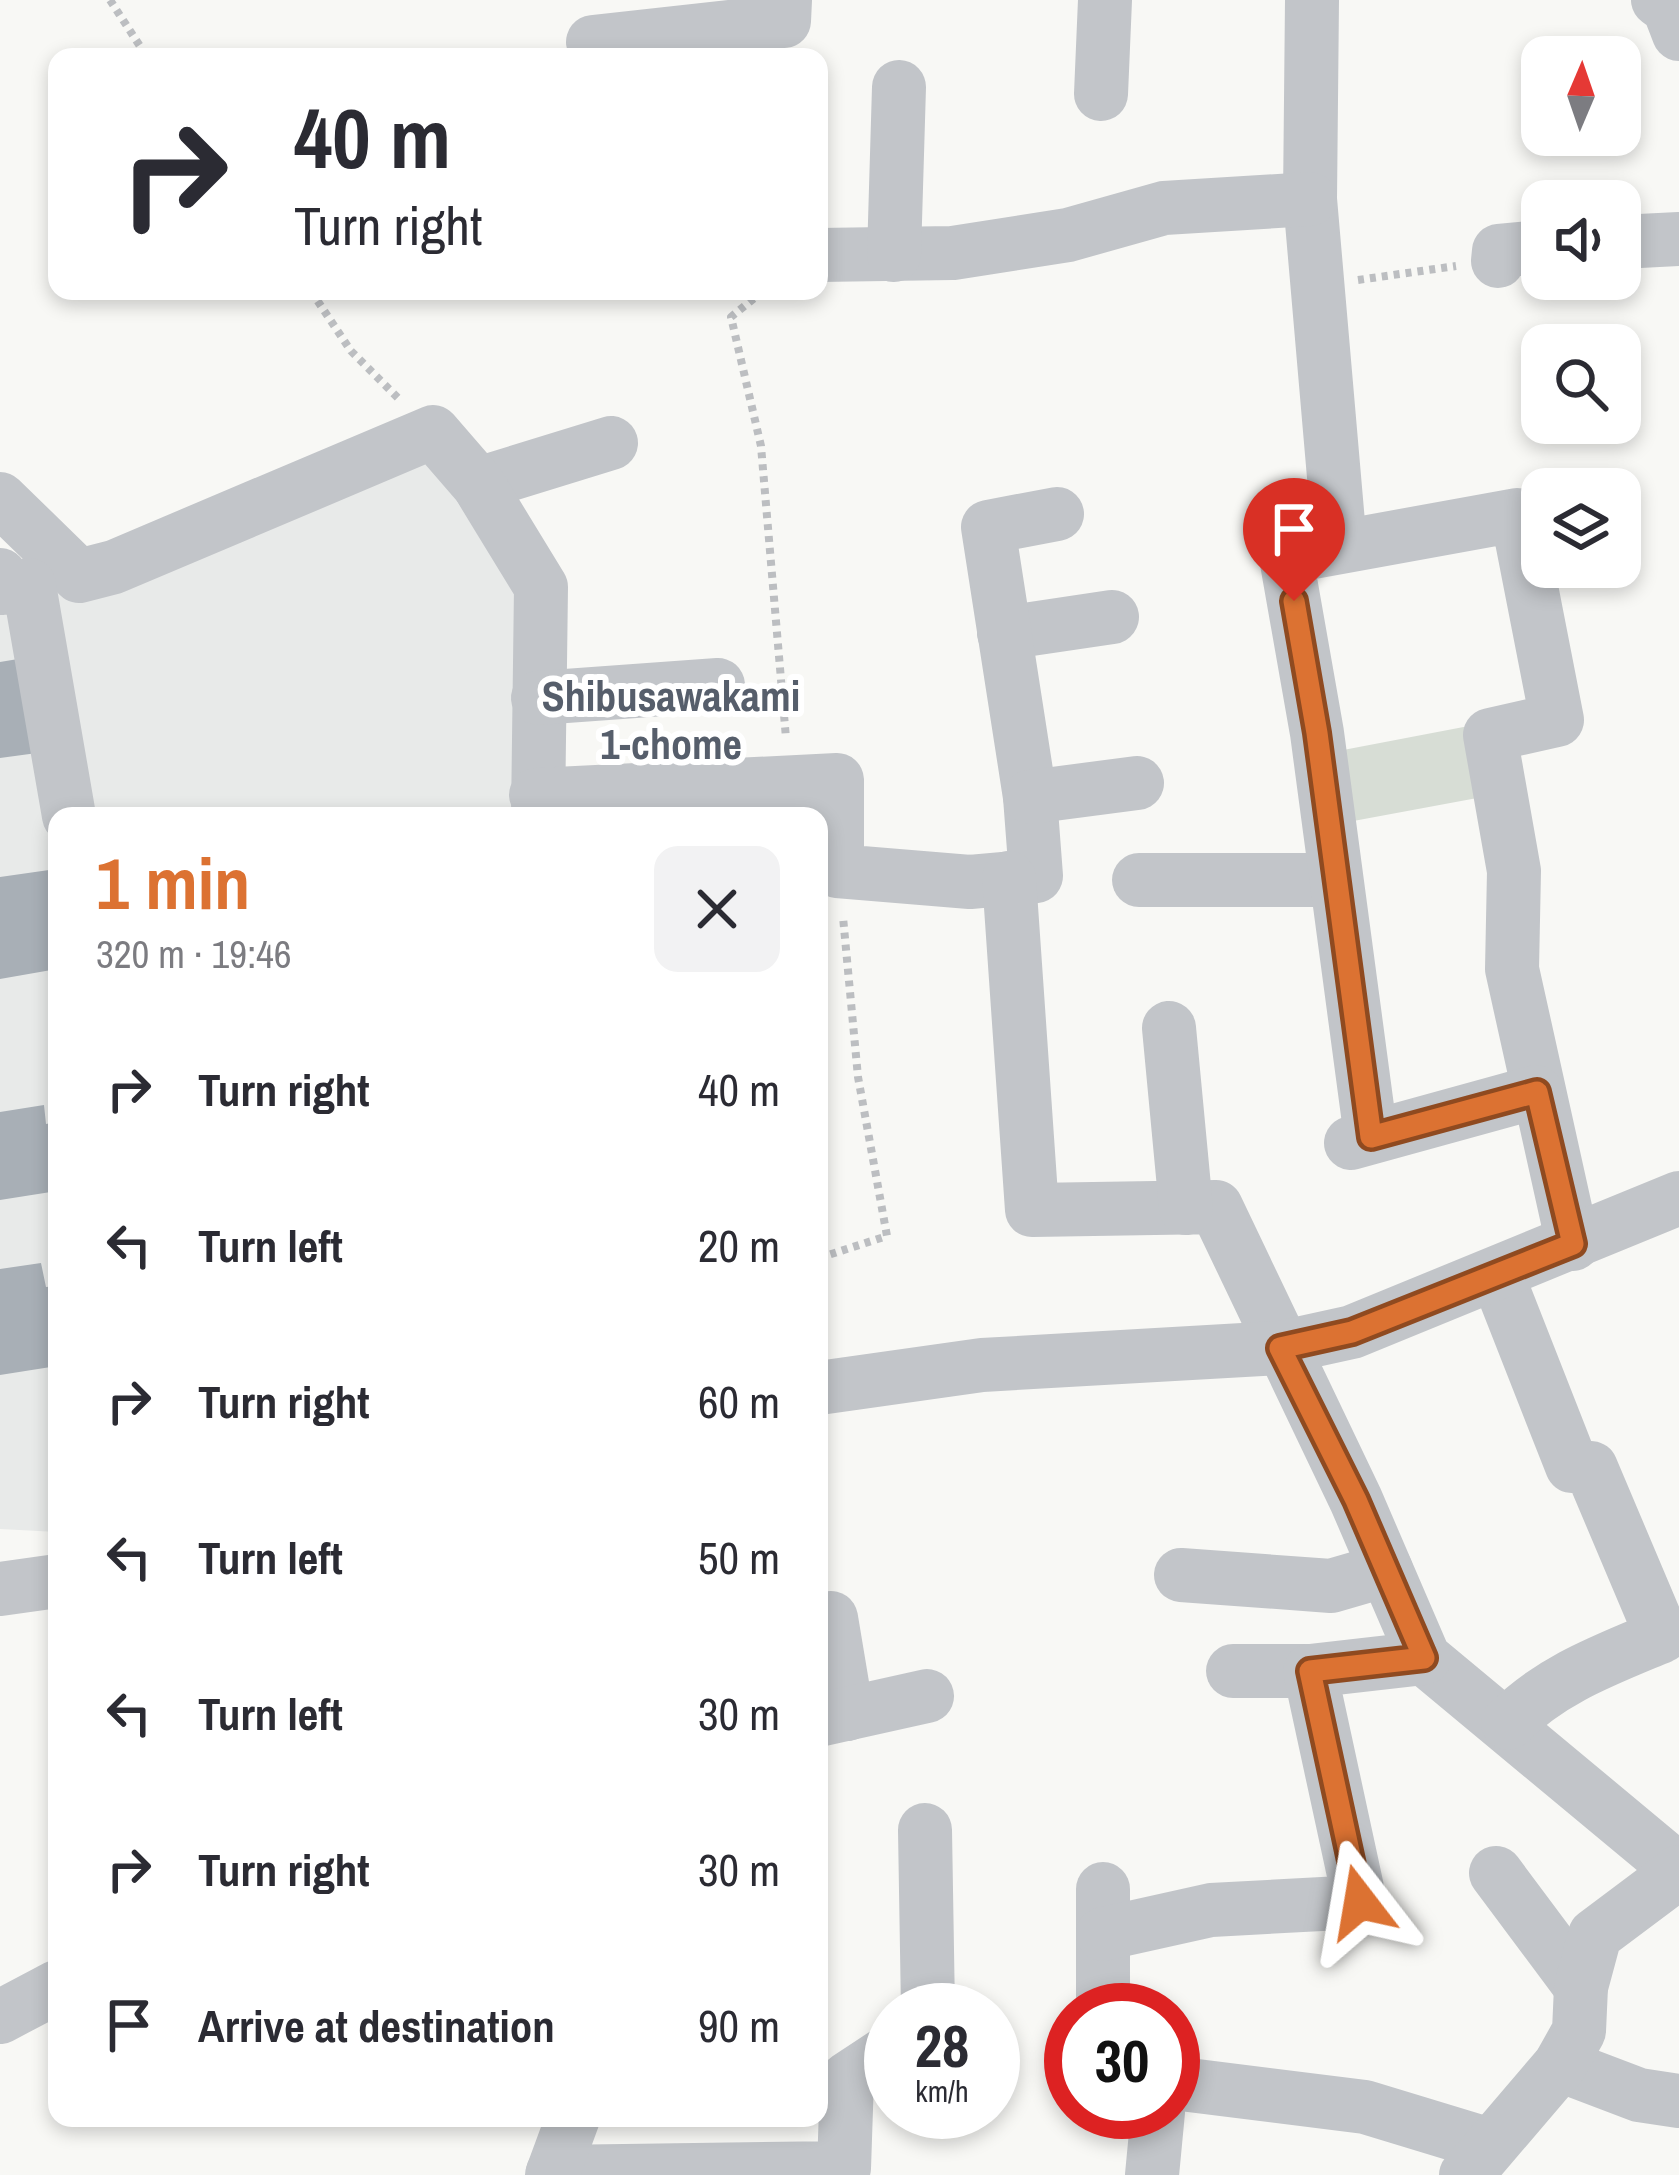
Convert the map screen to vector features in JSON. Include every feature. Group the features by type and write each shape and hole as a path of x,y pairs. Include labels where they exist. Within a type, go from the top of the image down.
{"street":[{"path":"593,42 703,42 784,21 785,0"},
{"path":"1101,94 1106,0"},
{"path":"1312,0 1310,199 1340,546"},
{"path":"894,255 898,87"},
{"path":"828,255 1067,258 1164,208 1310,199"},
{"path":"1641,241 1679,239"},
{"path":"0,499 79,576 114,567 433,432 478,484 541,587 537,805 792,780 837,780 837,871 970,882 1036,876 1030,797 988,527 1058,514"},
{"path":"478,484 611,443"},
{"path":"1537,1092 1361,1140 1336,880 1286,557 1516,515 1557,721 1490,735 1514,871 1512,969 1573,1244"},
{"path":"0,575 2,588 29,585 68,807"},
{"path":"1004,633 1112,617"},
{"path":"538,698 682,672"},
{"path":"1030,797 1137,783"},
{"path":"1009,878 1031,1210 1216,1207 1424,1658 1480,1710 1508,1723 1679,1871 1595,1935 1581,1988 1579,2030 1560,2066 1478,2160 1365,2107 1200,2086"},
{"path":"1139,880 1336,880"},
{"path":"1169,1028 1186,1208"},
{"path":"828,1387 982,1365 1280,1348 1352,1332 1679,1198"},
{"path":"1497,1275 1572,1466 1591,1468 1662,1636 1567,1677 1537,1694 1508,1723"},
{"path":"1181,1575 1331,1586 1386,1570"},
{"path":"0,1589 48,1582"},
{"path":"830,1618 833,1717 927,1696"},
{"path":"1233,1670 1310,1671 1424,1658"},
{"path":"1103,1983 1103,1912 1190,1936 1360,1902 1321,1830 1310,1671"},
{"path":"925,1830 928,1983"},
{"path":"1496,1874 1581,1988"},
{"path":"0,2017 48,1992"},
{"path":"1560,2066 1639,2096 1679,2101"},
{"path":"570,2127 552,2174 844,2168 847,2079 864,2068"},
{"path":"1152,2175 1155,2139"}],"path":[{"path":"110,0 140,48"},
{"path":"1315,286 1520,254"},
{"path":"317,300 350,351 433,432"},
{"path":"752,300 731,317 761,446 777,677 792,780"},
{"path":"828,1255 887,1236 858,1077 843,944 844,872"}],"shaded area":[{"path":"428,456 515,593 513,807 48,807 48,1532 0,1529 0,576"},
{"path":"1474,725 1488,796 1348,822 1338,751"}],"building":[{"path":"24,658 37,753 0,758 0,662"},
{"path":"48,870 48,971 0,979 0,877"},
{"path":"44,1105 48,1192 0,1200 0,1112"},
{"path":"41,1263 48,1287 48,1367 0,1375 0,1269"}],"district":[{"name":"Shibusawakami 1-chome","path":"671,720"}],"route":[{"path":"1294,601 1317,733 1371,1137 1537,1092 1573,1244 1352,1332 1280,1348 1356,1500 1424,1658 1310,1671 1360,1902"}]}
